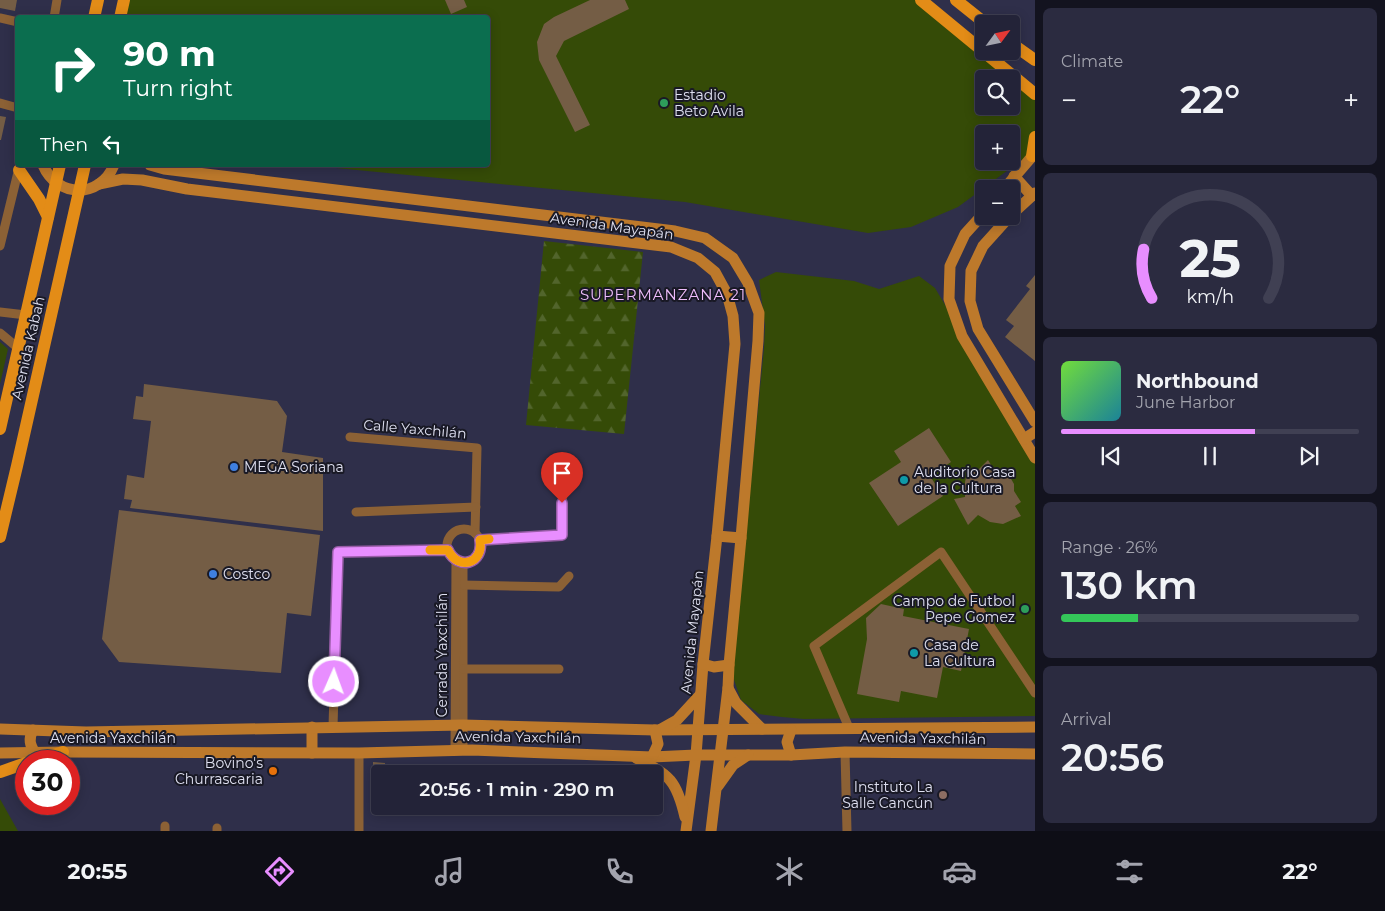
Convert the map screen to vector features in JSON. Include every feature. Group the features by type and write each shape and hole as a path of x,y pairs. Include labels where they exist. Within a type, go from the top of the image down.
{"main road":[{"path":"95,15 98,0"},
{"path":"121,15 124,0"},
{"path":"921,0 1035,94"},
{"path":"958,1 976,15"},
{"path":"1020,49 1035,60"},
{"path":"1033,154 1035,137"},
{"path":"19,167 48,217"},
{"name":"Avenida Kabah","path":"0,429 60,167"},
{"name":"Avenida Kabah","path":"0,537 18,466 85,167"},
{"path":"0,772 15,767"}],"street":[{"path":"54,15 57,0"},
{"path":"0,18 15,21"},
{"path":"0,103 15,107"},
{"path":"1011,180 1033,154"},
{"path":"0,246 19,167"},
{"path":"44,167 46,172 63,187 79,190"},
{"path":"99,184 107,177 113,167"},
{"path":"142,180 141,173 144,167"},
{"name":"Avenida Mayapán","path":"157,167 676,231 705,238 733,258 748,283 758,313 741,538 728,665 728,688 711,831"},
{"path":"1014,176 1034,194 1020,207"},
{"name":"Avenida Mayapán","path":"79,190 123,179 142,180 187,189 671,247 698,258 715,272 727,294 734,316 735,344 700,694 696,755 686,827"},
{"path":"414,216 416,199"},
{"path":"975,223 965,234 950,266 949,299 962,336 1035,458"},
{"path":"1002,225 983,246 971,271 970,301 978,329 1035,422"},
{"path":"0,312 26,315"},
{"path":"0,333 18,348"},
{"path":"1024,439 1035,432"},
{"name":"Calle Yaxchilán","path":"350,437 477,448 476,507"},
{"path":"356,512 476,507 478,536 481,546 480,553 469,562 459,561 451,556 448,550 448,541 452,534 459,529 467,529 478,536 562,535 563,471"},
{"path":"717,536 741,538"},
{"path":"333,727 338,552 448,550"},
{"path":"849,728 814,646 941,552 1035,693"},
{"name":"Cerrada Yaxchilán","path":"459,561 463,585 463,669 459,725"},
{"name":"Cerrada Yaxchilán","path":"459,561 459,750"},
{"path":"463,585 559,587 569,576"},
{"path":"703,664 714,667 728,665"},
{"path":"463,669 559,669"},
{"path":"728,688 736,703 762,729"},
{"path":"652,757 658,744 657,730 677,720 700,694"},
{"name":"Avenida Yaxchilán","path":"0,729 86,732 459,725 657,730 791,730 1035,726"},
{"path":"312,727 312,753"},
{"path":"31,750 30,736 33,730"},
{"path":"791,730 787,742 791,755"},
{"name":"Avenida Yaxchilán","path":"80,752 359,753 459,750 652,757 720,754 791,755 846,752 1035,754"},
{"path":"846,752 847,831"},
{"path":"359,753 359,831"},
{"name":"Avenida Yaxchilán","path":"0,754 15,755"},
{"path":"716,790 733,765 748,755"},
{"path":"630,756 656,768 670,779 680,795 686,827"}],"green space":[{"path":"129,0 918,0 975,47 975,60 991,60 1003,70 975,70 975,115 1020,115 1020,84 1035,96 1035,148 1034,151 1020,161 1020,125 975,125 975,170 1008,170 995,180 975,180 975,194 958,207 911,227 868,233 685,202 326,167 490,167 490,15 126,15"},
{"path":"544,241 643,252 624,434 526,425"},
{"path":"776,272 854,281 879,289 919,276 935,288 1035,456 1035,716 804,719 759,714 741,700 732,674 764,348 765,325 759,280"},
{"path":"0,342 8,349 0,384"},
{"path":"0,799 18,831 0,831"}],"building":[{"path":"0,0 17,0 15,11 0,8"},
{"path":"445,0 464,0 467,7 451,14"},
{"path":"590,0 625,0 629,9 564,41 556,56 590,125 575,132 539,60 537,42 544,24 554,17"},
{"path":"0,116 6,117 1,140 0,140"},
{"path":"1035,275 1035,361 1005,337 1014,326 1006,320 1030,289 1026,286"},
{"name":"MEGA Soriana","path":"144,384 277,401 287,416 282,452 323,458 323,531 130,508 132,500 124,499 127,475 144,478 151,421 133,419 136,396 143,397"},
{"name":"Auditorio Casa de la Cultura","path":"929,428 951,462 930,476 943,496 898,526 869,483 901,462 894,451"},
{"path":"988,460 998,476 1004,474 1010,477 1014,484 1014,491 1021,502 1015,506 1021,516 1003,524 990,522 978,515 968,525 954,499 965,497 965,482 968,468 977,471"},
{"name":"Costco","path":"119,510 320,535 311,616 287,613 281,673 119,662 102,639"},
{"name":"Casa de La Cultura","path":"881,604 904,609 903,616 969,629 961,671 943,667 937,698 901,691 899,702 857,694 867,639 866,618"},
{"path":"373,762 385,763 385,765 373,765"}],"slow traffic":[{"path":"430,550 448,550 456,560 469,562 480,553 480,540 489,539"}],"place":[{"name":"Estadio Beto Avila","path":"664,103"},
{"name":"MEGA Soriana","path":"234,467"},
{"name":"Auditorio Casa de la Cultura","path":"904,480"},
{"name":"Costco","path":"213,574"},
{"name":"Campo de Futbol Pepe Gomez","path":"1025,609"},
{"name":"Casa de La Cultura","path":"914,653"},
{"name":"Bovino's Churrascaria","path":"273,771"},
{"name":"Instituto La Salle Cancún","path":"943,795"}],"district":[{"name":"SUPERMANZANA 21","path":"663,295"}],"route":[{"path":"334,682 338,552 448,550 456,560 469,562 480,553 480,540 562,535 562,503"}]}
